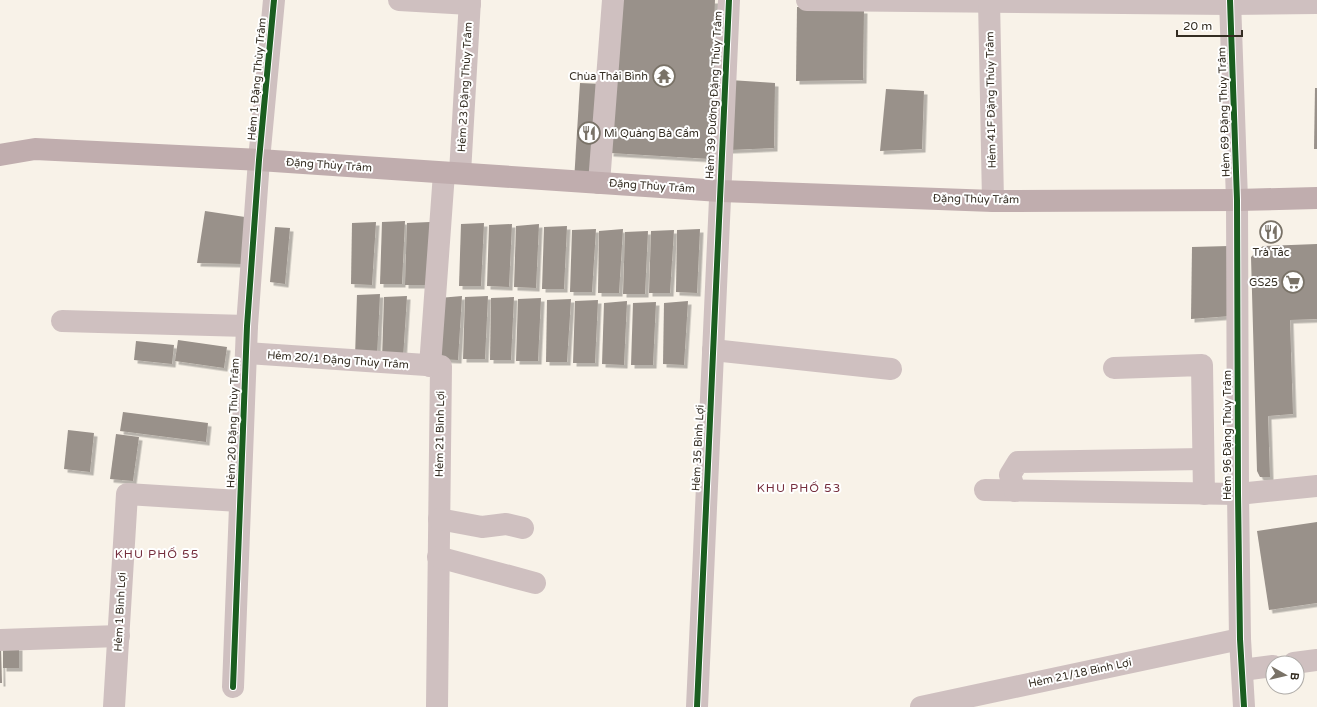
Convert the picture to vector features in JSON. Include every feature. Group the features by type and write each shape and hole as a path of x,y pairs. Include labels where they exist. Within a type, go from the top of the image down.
{"main road":[{"name":"Đặng Thùy Trâm","path":"0,140 36,150"},
{"name":"Đặng Thùy Trâm","path":"0,155 36,150 259,160 720,191 993,200 1237,200 1317,198"}],"street":[{"name":"Hẻm 1 Đặng Thùy Trâm","path":"259,160 274,0"},
{"path":"399,0 470,2"},
{"path":"598,182 613,0"},
{"name":"Hẻm 39 Đường Đặng Thùy Trâm","path":"720,191 729,0"},
{"path":"807,0 1317,2"},
{"name":"Hẻm 41F Đặng Thùy Trâm","path":"989,1 993,200"},
{"name":"Hẻm 23 Đặng Thùy Trâm","path":"452,173 470,2"},
{"name":"Hẻm 69 Đặng Thùy Trâm","path":"1230,2 1237,200"},
{"name":"Hẻm 20 Đặng Thùy Trâm","path":"234,687 247,326 259,160"},
{"path":"430,366 452,173"},
{"name":"Hẻm 35 Bình Lợi","path":"697,707 720,191"},
{"name":"Hẻm 96 Đặng Thùy Trâm","path":"1237,200 1240,639 1244,707"},
{"path":"62,321 247,326"},
{"path":"713,350 891,369"},
{"name":"Hẻm 20/1 Đặng Thùy Trâm","path":"246,353 430,366"},
{"path":"1114,368 1202,365 1204,494"},
{"name":"Hẻm 21 Bình Lợi","path":"430,366 440,366 437,707"},
{"path":"1015,491 1010,476 1018,462 1203,459"},
{"path":"985,490 1238,494 1317,486"},
{"name":"Hẻm 1 Bình Lợi","path":"114,707 127,494 240,501"},
{"path":"439,519 482,527 506,524 523,528"},
{"path":"438,557 535,582"},
{"path":"0,640 119,636"},
{"name":"Hẻm 21/18 Bình Lợi","path":"921,707 1007,698 1240,639"},
{"path":"1305,662 1317,660"},
{"path":"1242,670 1265,667"}],"building":[{"name":"Chùa Thái Bình","path":"620,0 715,0 710,159 610,153"},
{"path":"797,7 864,10 863,80 796,81"},
{"path":"730,80 775,83 774,148 729,150"},
{"name":"Mì Quảng Bà Cẩm","path":"580,83 603,84 599,183 574,181"},
{"path":"1315,88 1317,88 1317,149 1314,149"},
{"path":"886,89 924,91 922,149 880,151"},
{"path":"205,211 245,217 243,264 197,263"},
{"path":"405,221 402,284 380,284 382,222"},
{"path":"376,222 372,285 351,284 352,223"},
{"path":"430,222 426,285 405,285 407,223"},
{"path":"484,223 481,286 459,286 461,224"},
{"path":"512,224 509,287 487,286 489,225"},
{"path":"539,224 536,288 514,287 516,226"},
{"path":"567,226 564,289 542,289 544,227"},
{"path":"275,227 290,228 285,284 270,282"},
{"path":"596,229 592,292 570,292 572,230"},
{"path":"623,229 619,293 598,293 599,231"},
{"path":"700,229 697,293 676,292 677,230"},
{"path":"674,230 670,293 649,293 651,231"},
{"path":"648,231 645,294 623,294 625,232"},
{"path":"1317,244 1317,319 1290,320 1293,414 1268,416 1270,477 1260,477 1257,471 1251,257 1263,246"},
{"path":"1229,246 1231,316 1191,319 1192,247"},
{"path":"380,294 377,357 355,357 357,295"},
{"path":"407,296 403,359 382,359 384,297"},
{"path":"462,296 458,360 437,359 439,298"},
{"path":"488,296 485,359 463,359 465,297"},
{"path":"514,297 511,360 490,360 491,298"},
{"path":"541,298 538,361 516,361 518,299"},
{"path":"571,299 567,362 546,362 547,300"},
{"path":"598,300 595,363 573,363 575,301"},
{"path":"627,301 624,365 602,364 604,303"},
{"path":"688,301 684,365 663,364 664,303"},
{"path":"656,302 653,365 631,365 633,303"},
{"path":"178,340 227,347 224,368 175,361"},
{"path":"136,341 174,345 172,364 134,360"},
{"path":"123,412 208,423 206,442 120,431"},
{"path":"68,430 94,433 90,472 64,469"},
{"path":"116,434 139,437 133,481 110,479"},
{"path":"1317,522 1317,603 1269,610 1257,531"},
{"path":"3,647 19,647 19,668 3,668"},
{"path":"1,648 2,683 0,683"}],"cycle path":[{"path":"233,687 247,326 259,160 274,0"},
{"path":"697,707 729,0"},
{"path":"1230,0 1237,200 1240,639 1244,707"}],"place":[{"name":"Chùa Thái Bình","path":"664,76"},
{"name":"Mì Quảng Bà Cẩm","path":"589,133"},
{"name":"Trà Tắc","path":"1271,232"},
{"name":"GS25","path":"1293,282"}],"district":[{"name":"KHU PHỐ 53","path":"799,488"},
{"name":"KHU PHỐ 55","path":"157,554"}]}
